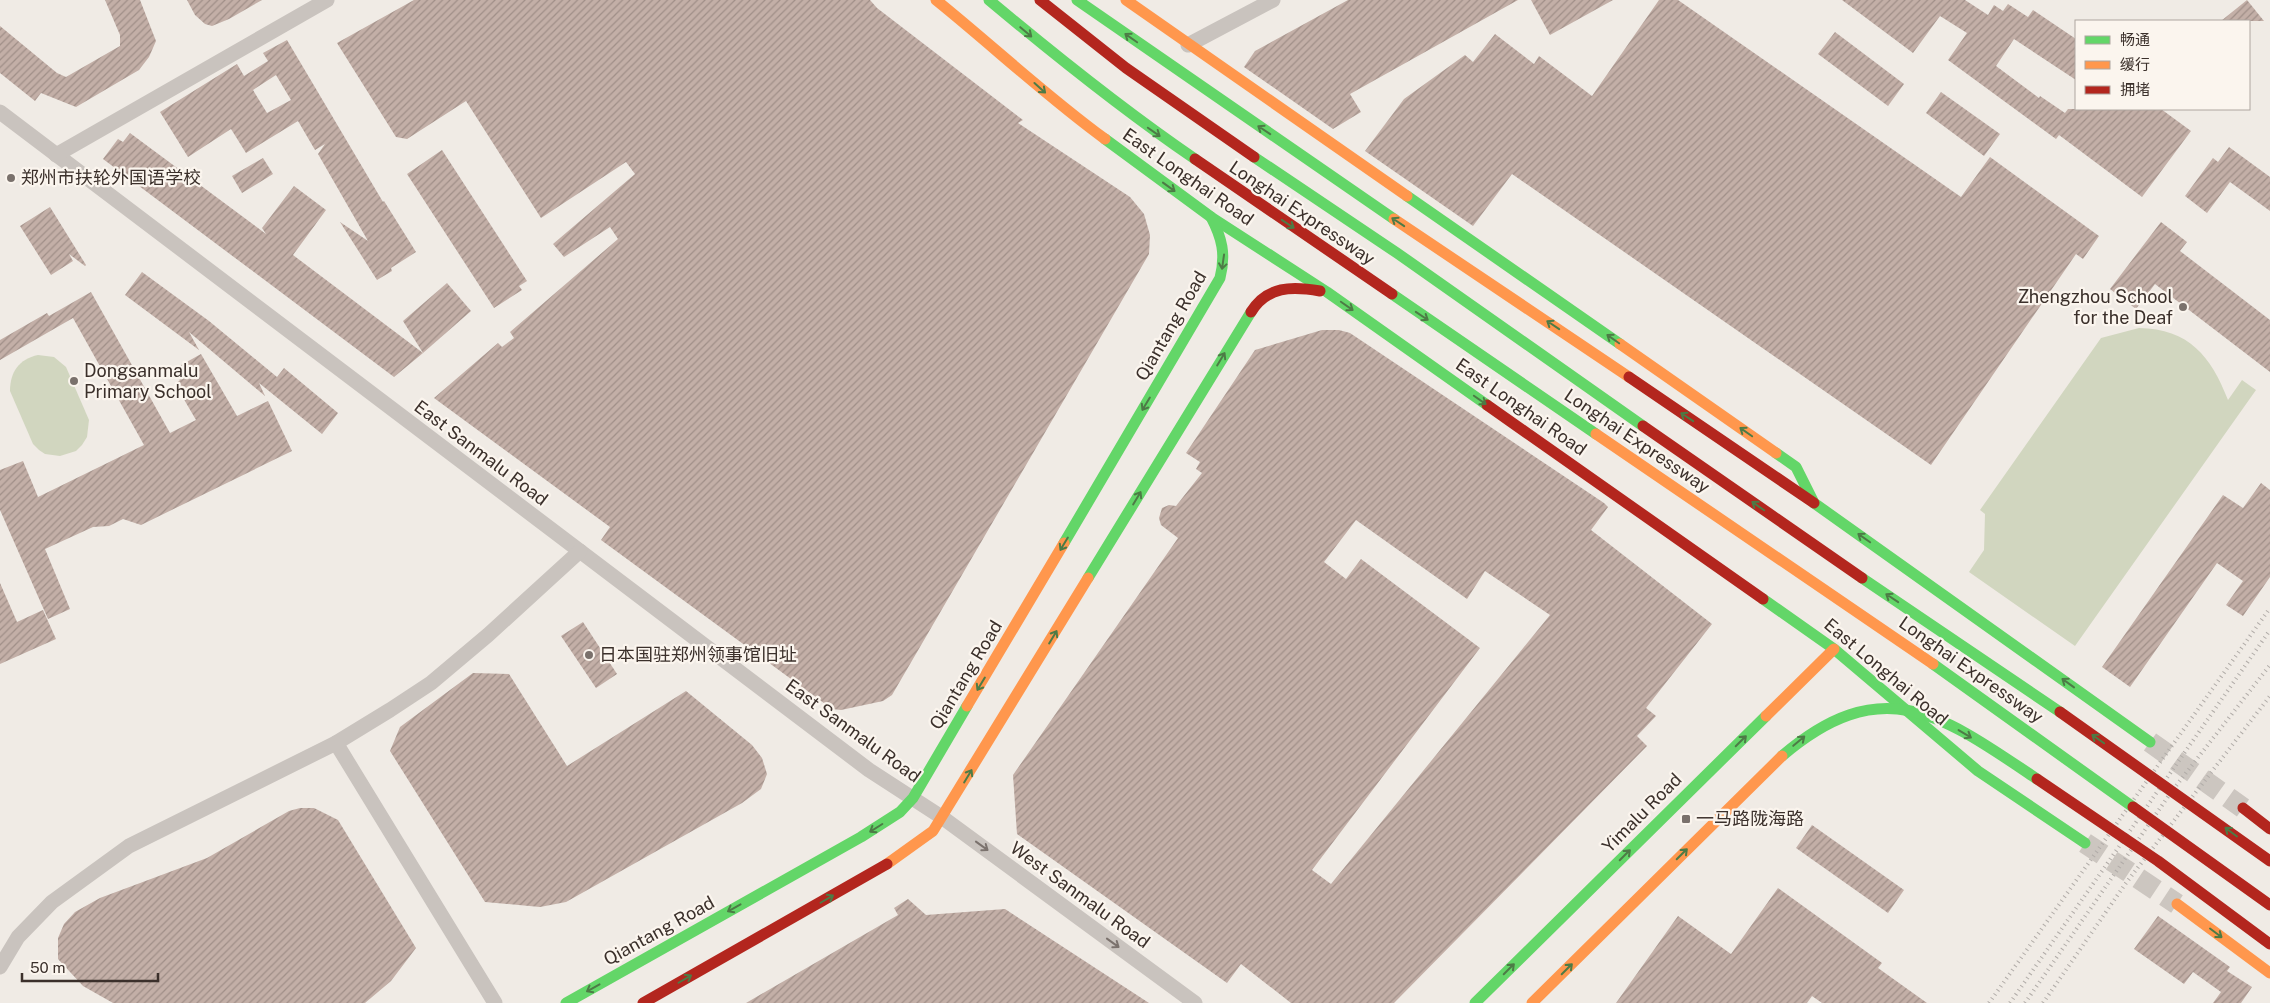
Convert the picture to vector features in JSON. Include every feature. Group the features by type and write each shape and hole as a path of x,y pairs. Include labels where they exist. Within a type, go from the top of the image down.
{"main road":[{"name":"East Longhai Road","path":"936,0 1006,57 1061,107 1210,217 1327,292 1834,649 1978,771 2085,843"},
{"name":"Longhai Expressway","path":"989,0 1080,76 1156,133 1948,675 2270,905"},
{"name":"Longhai Expressway","path":"1040,0 1198,119 1404,258 1818,548 2222,825 2270,861"},
{"path":"1077,0 1439,250 1478,274 1814,503 2150,742"},
{"path":"1126,0 1796,467 1814,503"},
{"name":"Qiantang Road","path":"566,1003 877,827 900,812 914,798 1220,278 1225,262 1225,247 1221,235 1210,217"},
{"path":"643,1003 898,858 933,831 943,818 1256,304 1265,295 1286,287 1294,286 1327,292"},
{"name":"Yimalu Road","path":"1475,1003 1834,649"},
{"path":"1532,1003 1777,760 1804,737 1830,720 1851,712 1875,708 1896,708 1916,713 1956,728 2093,816 2204,893 2270,944"},
{"path":"2243,808 2270,829"},
{"path":"2177,904 2270,973"}],"street":[{"path":"56,155 327,0"},
{"path":"1188,45 1273,0"},
{"name":"East Sanmalu Road","path":"0,112 869,770 943,818"},
{"path":"0,967 18,937 52,902 128,846 336,743 431,683 488,635 580,551"},
{"path":"336,743 494,1003"},
{"name":"West Sanmalu Road","path":"943,818 1195,1003"}],"green space":[{"path":"2139,328 2172,333 2196,348 2214,370 2228,400 2242,380 2256,390 2075,646 1969,572 1984,550 1985,514 1980,510 2101,338"},
{"path":"38,355 54,357 66,367 89,420 87,437 82,445 76,451 60,456 45,454 33,444 10,391 10,384 17,367 31,357"}],"building":[{"path":"105,0 140,0 156,41 149,57 139,70 76,107 41,93 35,101 0,73 0,26 57,73 66,77 120,46 120,35"},
{"path":"187,0 262,0 229,19 212,26 205,24 195,15"},
{"path":"414,0 870,0 877,8 1023,120 1018,123 1130,197 1144,214 1150,235 1149,254 892,695 883,701 841,710 832,709 601,540 610,527 434,398 498,343 502,347 514,338 510,332 618,239 610,227 564,257 553,244 635,174 626,162 541,218 466,101 407,139 396,137 337,43"},
{"path":"1348,0 1518,0 1350,94 1361,112 1333,129 1244,67 1255,51"},
{"path":"1531,0 1613,0 1550,35"},
{"path":"1659,0 1678,0 1961,197 1990,157 2099,236 2083,259 2076,254 1931,465 1512,174 1473,226 1365,151 1404,99 1465,55 1473,62 1495,34 1534,64 1539,56 1592,96"},
{"path":"1842,0 1965,0 1988,15 1994,5 2003,11 2008,4 2028,17 2033,10 2075,38 2075,79 2014,39 1996,66 2039,98 2040,96 2065,113 2068,109 2162,110 2191,131 2142,197 2059,135 2056,139 1948,60 1967,33 1940,16 1913,53"},
{"path":"2247,0 2264,21 2250,20 2222,20"},
{"path":"1835,32 1904,84 1888,106 1818,54"},
{"path":"287,40 383,202 416,252 391,268 392,271 377,280 340,222 368,241 318,154 325,144 315,150 298,121 246,153 231,129 188,157 160,112 237,64 244,76 268,61 263,53","holes":["276,75 291,100 267,113 253,90"]},
{"path":"1941,92 2000,134 1984,156 1926,113"},
{"path":"130,133 266,234 262,228 294,186 326,210 293,255 423,353 394,377 103,159 118,139 123,142"},
{"path":"2229,147 2270,177 2270,211 2230,182 2207,213 2185,196 2213,158 2218,162"},
{"path":"442,150 527,281 519,286 522,290 494,308 407,174"},
{"path":"263,158 273,174 242,193 232,176"},
{"path":"50,207 85,266 69,254 73,261 51,275 20,226"},
{"path":"2161,222 2187,242 2180,251 2270,320 2270,372 2155,284 2136,309 2110,289"},
{"path":"142,272 209,321 277,377 284,368 338,413 322,434 259,383 265,396 189,332 199,350 125,295"},
{"path":"447,283 471,311 423,353 403,321"},
{"path":"91,292 170,433 196,420 175,384 180,380 174,369 201,354 237,416 268,401 292,451 141,525 123,519 109,526 93,527 45,549 70,609 48,619 0,510 0,470 23,461 38,497 144,445 73,318 0,360 0,340 47,313 49,316"},
{"path":"1322,330 1339,330 1350,333 1604,503 1608,507 1591,530 1712,624 1646,708 1656,716 1637,736 1647,746 1394,1003 1291,1003 1241,964 1227,983 1017,834 1013,775 1178,538 1161,525 1159,518 1162,508 1169,505 1176,506 1202,473 1196,469 1200,462 1186,453 1255,350","holes":["1356,520 1467,599 1485,571 1550,615 1331,884 1312,870 1480,648 1361,559 1346,579 1324,562"]},
{"path":"2261,483 2270,490 2270,577 2243,616 2226,605 2243,581 2217,563 2130,687 2102,667 2223,495 2243,508"},
{"path":"0,583 17,622 43,610 56,639 0,664"},
{"name":"日本国驻郑州领事馆旧址","path":"583,622 617,674 596,688 561,636"},
{"path":"473,673 509,674 567,766 686,691 752,745 762,758 767,774 761,789 742,803 566,902 540,907 485,902 390,751 400,727"},
{"path":"300,808 314,808 338,820 416,948 391,981 365,1003 113,1003 83,986 58,959 58,938 64,924 75,912 100,898 207,858 289,811"},
{"path":"1812,825 1904,890 1888,913 1796,848"},
{"path":"1778,888 1882,963 1878,968 1927,1003 1822,1003 1812,996 1807,1003 1616,1003 1678,916 1731,954"},
{"path":"908,899 926,915 1005,909 1149,1003 746,1003 898,915 894,908"},
{"path":"2158,916 2230,967 2227,971 2252,987 2241,1003 2213,1003 2221,992 2193,972 2184,984 2134,949"}],"tunnel":[{"path":"2150,742 2243,808"},
{"path":"2085,843 2177,904"}],"railway":[{"path":"1989,1003 2270,608"},
{"path":"2010,1003 2270,630"},
{"path":"2025,1003 2172,791 2270,665"},
{"path":"2043,1003 2126,883 2270,696"}],"traffic: fast":[{"path":"989,0 1090,82 1195,159"},
{"path":"1077,0 1394,219"},
{"path":"1105,139 1211,217 1327,292 1487,405"},
{"path":"1254,157 1397,253 1643,426"},
{"path":"1407,196 1620,344"},
{"path":"1064,543 1220,278 1223,261 1222,246 1211,217"},
{"path":"1392,294 1596,434"},
{"path":"1088,578 1251,312"},
{"path":"1776,453 1796,467 1814,503 2150,742"},
{"path":"1862,578 2060,712"},
{"path":"1763,599 1834,649 1978,771 2085,843"},
{"path":"1933,664 2133,807"},
{"path":"566,1003 861,837 900,812 913,798 967,706"},
{"path":"1782,756 1818,730 1851,714 1882,709 1912,711 1941,721 1971,736 2037,779"},
{"path":"1475,1003 1766,716"}],"traffic: slow":[{"path":"936,0 1062,106 1105,139"},
{"path":"1126,0 1407,196"},
{"path":"1394,219 1629,377"},
{"path":"1620,344 1776,453"},
{"path":"1596,434 1933,664"},
{"path":"967,706 1064,543"},
{"path":"887,864 933,831 1088,578"},
{"path":"1766,716 1834,649"},
{"path":"1532,1003 1782,756"},
{"path":"2177,904 2270,973"}],"traffic: jam":[{"path":"1040,0 1126,68 1254,157"},
{"path":"1195,159 1392,294"},
{"path":"1251,312 1257,303 1265,297 1281,290 1320,291"},
{"path":"1629,377 1814,503"},
{"path":"1487,405 1763,599"},
{"path":"1643,426 1862,578"},
{"path":"2060,712 2270,861"},
{"path":"2037,779 2158,861 2270,944"},
{"path":"2133,807 2270,905"},
{"path":"2243,808 2270,829"},
{"path":"643,1003 887,864"}],"place":[{"name":"郑州市扶轮外国语学校","path":"11,178"},
{"name":"Zhengzhou School for the Deaf","path":"2183,307"},
{"name":"Dongsanmalu Primary School","path":"74,381"},
{"name":"日本国驻郑州领事馆旧址","path":"589,655"},
{"name":"一马路陇海路","path":"1686,819"}]}
